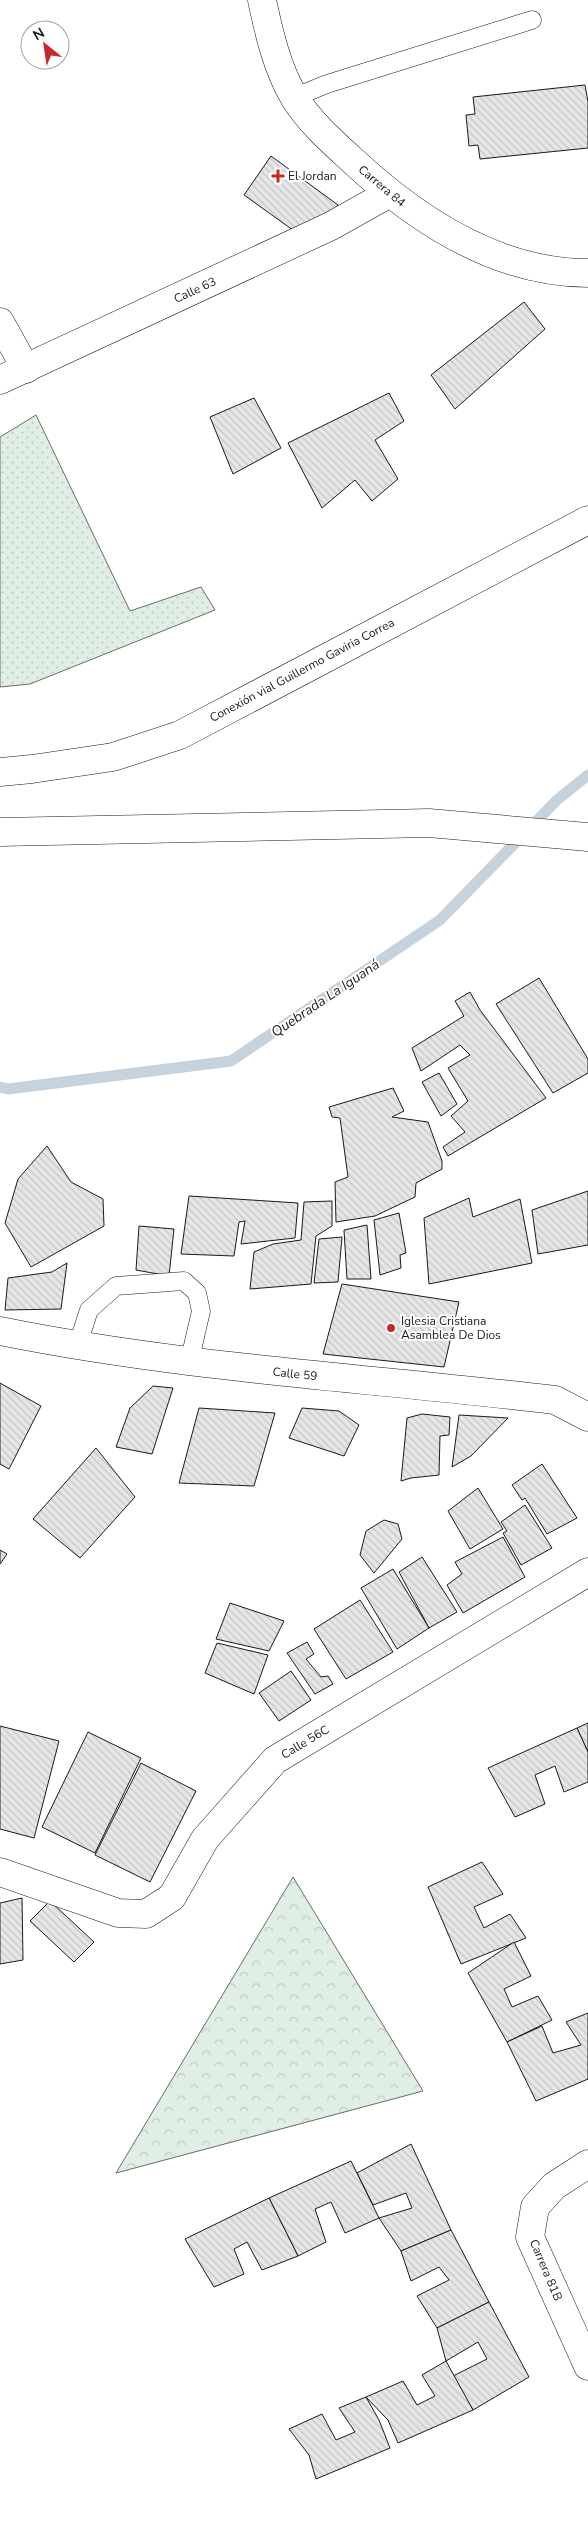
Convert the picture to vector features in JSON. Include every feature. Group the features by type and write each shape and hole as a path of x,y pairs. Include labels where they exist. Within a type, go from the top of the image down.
{"main road":[{"name":"Carrera 84","path":"262,0 276,56 294,97 322,132 388,194 447,232 489,252 549,271 588,273"},
{"name":"Calle 63","path":"0,380 331,226 388,194"},
{"path":"0,322 26,369"},
{"name":"Conexión vial Guillermo Gaviria Correa","path":"0,772 113,757 180,735 588,520"},
{"path":"0,832 429,823 588,837"},
{"name":"Calle 59","path":"0,1331 76,1347 188,1363 555,1400 588,1417"},
{"name":"Calle 56C","path":"0,1872 118,1913 146,1914 172,1896 205,1839 275,1760 588,1572"},
{"name":"Carrera 81B","path":"588,2164 554,2186 535,2207 530,2237 588,2366"}],"lane":[{"path":"294,97 327,84 532,20"},
{"path":"76,1347 89,1310 116,1286 184,1281 197,1293 201,1312 188,1363"}],"green space":[{"path":"36,415 130,611 201,587 215,610 30,684 0,687 0,437"},
{"path":"293,1877 423,2091 116,2173"}],"building":[{"path":"585,85 588,102 588,148 480,159 478,145 469,146 466,115 475,114 473,97"},
{"name":"El Jordan","path":"271,156 338,205 322,227 297,233 244,195"},
{"path":"524,302 545,329 455,409 431,375"},
{"path":"389,393 404,421 375,440 398,479 372,501 355,480 322,508 288,443"},
{"path":"254,398 281,448 233,474 210,417"},
{"path":"539,978 588,1059 588,1073 553,1093 496,1004"},
{"path":"470,992 480,1010 546,1098 448,1156 443,1147 465,1132 451,1116 468,1101 448,1068 470,1055 460,1045 421,1071 412,1048 464,1016 455,1001"},
{"path":"439,1073 457,1104 441,1116 422,1082"},
{"path":"393,1088 404,1111 392,1117 428,1122 442,1161 442,1169 416,1183 415,1197 375,1216 336,1222 335,1182 348,1177 340,1118 332,1117 329,1107"},
{"path":"47,1146 71,1182 103,1199 104,1226 31,1267 5,1223 18,1179"},
{"path":"588,1191 588,1245 538,1254 532,1210"},
{"path":"189,1196 298,1203 295,1238 241,1244 245,1221 239,1222 234,1256 181,1254"},
{"path":"469,1198 473,1217 520,1199 532,1263 429,1284 424,1218"},
{"path":"332,1201 332,1226 316,1236 311,1284 250,1289 254,1252 273,1244 301,1240 304,1202"},
{"path":"399,1213 406,1253 400,1255 401,1268 380,1275 374,1220"},
{"path":"367,1225 371,1279 347,1279 344,1230"},
{"path":"139,1226 174,1229 169,1276 136,1270"},
{"path":"342,1237 338,1282 314,1283 319,1239"},
{"path":"67,1263 61,1309 5,1310 8,1278 52,1272"},
{"name":"Iglesia Cristiana Asamblea De Dios","path":"342,1284 459,1302 444,1367 323,1354"},
{"path":"0,1383 41,1406 9,1469 0,1464"},
{"path":"153,1386 173,1388 152,1454 116,1447 130,1408"},
{"path":"199,1408 275,1413 254,1486 179,1483"},
{"path":"302,1408 339,1411 359,1425 344,1456 289,1438"},
{"path":"422,1414 450,1417 449,1435 440,1436 439,1475 401,1481 407,1418"},
{"path":"459,1415 508,1418 471,1456 452,1467"},
{"path":"96,1448 135,1497 80,1558 33,1519"},
{"path":"542,1464 577,1518 547,1534 525,1498 522,1500 512,1485"},
{"path":"478,1488 503,1529 470,1549 448,1511"},
{"path":"525,1505 552,1548 521,1565 503,1533 507,1531 501,1522"},
{"path":"384,1520 398,1524 402,1539 374,1573 360,1555 366,1531"},
{"path":"503,1537 525,1577 463,1613 447,1585 462,1574 455,1562"},
{"path":"0,1550 7,1554 0,1564"},
{"path":"422,1557 457,1612 429,1628 399,1572"},
{"path":"393,1569 429,1628 397,1649 361,1588"},
{"path":"360,1600 393,1652 346,1679 314,1629"},
{"path":"230,1603 284,1621 269,1651 216,1639"},
{"path":"307,1642 314,1654 306,1659 321,1677 328,1676 333,1684 315,1694 287,1653"},
{"path":"217,1643 268,1655 254,1694 205,1673"},
{"path":"291,1671 311,1700 279,1721 259,1693"},
{"path":"588,1723 588,1752 577,1728"},
{"path":"0,1726 59,1741 34,1838 0,1829"},
{"path":"577,1728 588,1752 588,1782 564,1792 555,1766 535,1775 545,1804 515,1817 488,1768"},
{"path":"88,1732 141,1758 95,1853 42,1827"},
{"path":"141,1763 196,1791 150,1882 95,1855"},
{"path":"482,1862 503,1894 474,1907 484,1928 510,1914 526,1938 461,1964 428,1887"},
{"path":"22,1898 23,1960 0,1964 0,1903"},
{"path":"50,1901 94,1942 74,1962 30,1921"},
{"path":"514,1942 531,1976 504,1989 512,2007 538,1996 552,2020 507,2042 468,1973"},
{"path":"588,2013 588,2079 536,2101 507,2042 542,2026 553,2053 581,2045 566,2022"},
{"path":"411,2144 451,2230 401,2251 379,2218 412,2208 406,2193 373,2205 357,2173"},
{"path":"351,2161 379,2218 345,2233 331,2202 315,2209 326,2242 298,2256 269,2198"},
{"path":"269,2198 298,2256 262,2270 247,2242 234,2249 244,2274 214,2287 185,2239"},
{"path":"451,2230 489,2302 437,2328 417,2296 449,2280 439,2267 411,2281 401,2251"},
{"path":"489,2302 529,2377 473,2410 453,2376 487,2359 478,2342 446,2361 437,2328"},
{"path":"446,2361 473,2410 398,2443 388,2420 366,2397 403,2381 417,2405 435,2396 422,2375"},
{"path":"366,2397 379,2420 390,2448 316,2479 309,2455 289,2429 322,2414 336,2440 355,2432 339,2408"}],"waterway":[{"name":"Quebrada La Iguaná","path":"0,1087 8,1089 231,1061 440,920 557,800 588,775"}],"place":[{"name":"El Jordan","path":"278,176"},
{"name":"Iglesia Cristiana Asamblea De Dios","path":"391,1328"}]}
